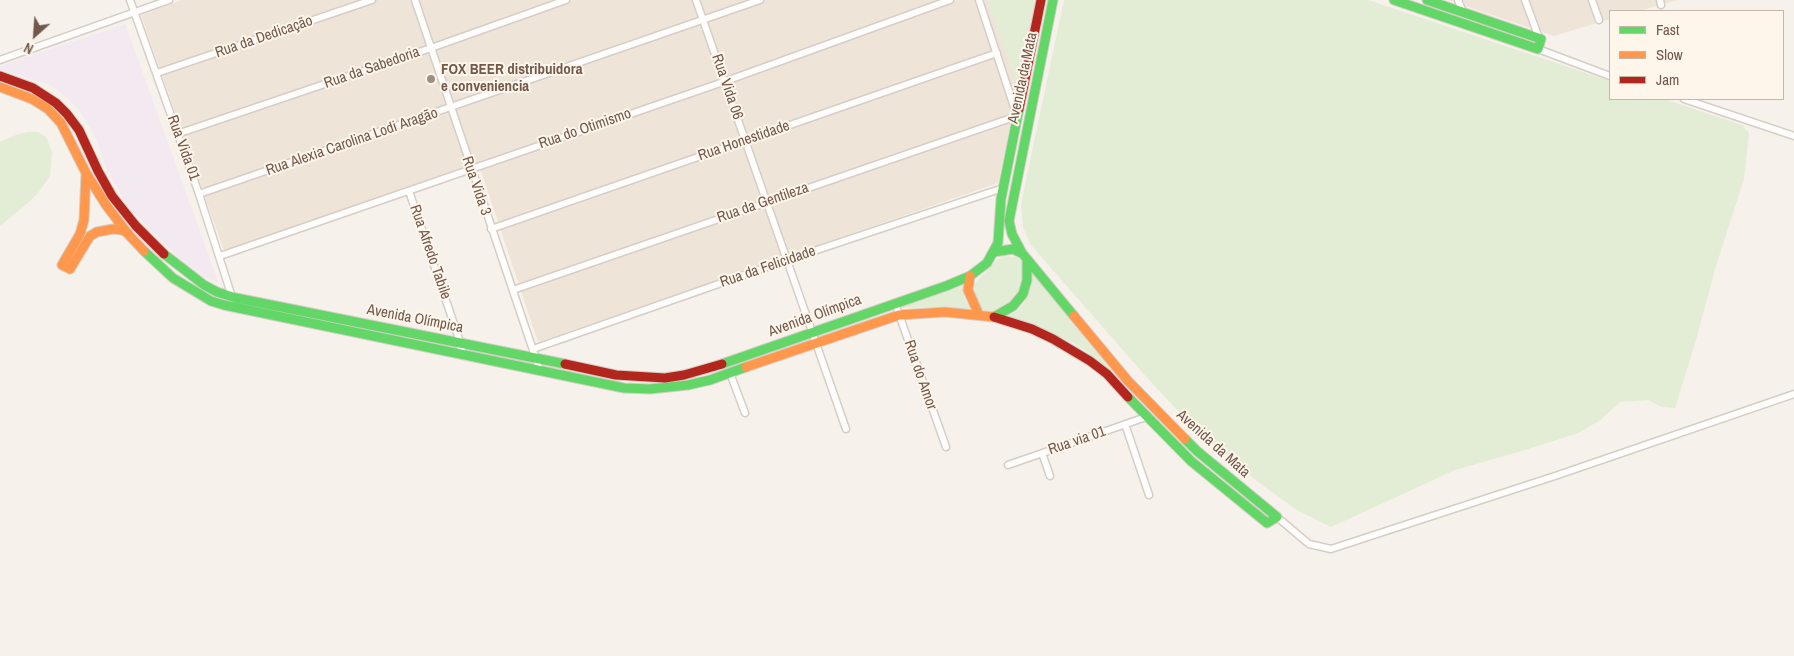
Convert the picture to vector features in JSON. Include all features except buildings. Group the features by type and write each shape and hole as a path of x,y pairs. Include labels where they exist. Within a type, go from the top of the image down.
{"street":[{"name":"Rua Vida 01","path":"130,0 199,194 232,297"},
{"path":"0,60 169,0"},
{"name":"Rua da Dedicação","path":"157,73 372,0"},
{"name":"Rua Vida 3","path":"415,0 540,371"},
{"name":"Rua da Sabedoria","path":"177,134 566,0"},
{"name":"Rua Vida 06","path":"696,0 726,81 766,202 846,429"},
{"name":"Rua Alexia Carolina Lodi Aragão","path":"199,194 760,0"},
{"name":"Rua do Otimismo","path":"220,256 726,81 950,0"},
{"path":"979,0 1015,116"},
{"name":"Avenida da Mata","path":"910,297 970,276 987,263 994,252 999,239 1003,188 1015,116 1041,0"},
{"name":"Avenida da Mata","path":"916,314 945,312 979,315 1032,329 1053,339 1090,361 1107,374 1146,417 1191,461 1267,523 1276,517 1197,451 1158,413 1128,381 1016,245 1010,229 1011,208 1053,0"},
{"path":"1394,0 1538,49 1609,76"},
{"path":"1427,0 1539,38"},
{"path":"1458,0 1463,12"},
{"path":"1525,0 1541,39 1538,49"},
{"path":"1592,0 1599,20"},
{"name":"Rua Honestidade","path":"491,229 997,53"},
{"name":"Avenida Olímpica","path":"0,76 33,88 56,103 79,130 112,196 151,243 186,272 217,292 232,297 616,375 665,378 684,375 733,361 910,297"},
{"name":"Avenida Olímpica","path":"0,86 32,98 48,109 61,123 72,141 86,173 106,205 128,234 154,262 173,278 211,301 224,305 624,388 650,389 688,385 730,373 899,315 916,314"},
{"path":"1687,100 1794,136"},
{"name":"Rua da Gentileza","path":"513,290 1015,116"},
{"name":"Avenida Olímpica","path":"86,173 84,220 66,267 90,236 105,230 122,230 128,234"},
{"name":"Rua da Felicidade","path":"533,349 787,260 1003,188"},
{"name":"Rua Afredo Tabile","path":"409,191 463,355"},
{"path":"994,252 1013,249 1024,256 1027,280 1023,294 1013,306 994,318"},
{"path":"970,276 968,290 979,315"},
{"name":"Rua do Amor","path":"894,303 946,447"},
{"path":"730,373 745,413"},
{"path":"1276,517 1309,544 1330,549 1546,479 1794,394"},
{"name":"Rua via 01","path":"1008,465 1146,417"},
{"path":"1124,424 1148,495"},
{"path":"1042,453 1050,476"}],"shaded area":[{"path":"182,0 1037,0 998,183 538,342 478,162 224,251 141,15"},
{"path":"1448,0 1678,0 1643,10 1609,10 1609,19 1554,36"},
{"path":"125,24 218,282 203,276 184,262 127,205 106,168 97,140 79,110 68,99 48,84 0,70 0,66"}],"green space":[{"path":"988,0 1035,0 1017,84"},
{"path":"1064,0 1368,0 1609,81 1609,100 1667,100 1742,125 1749,133 1744,179 1715,269 1675,408 1662,407 1648,400 1620,402 1599,421 1578,433 1455,470 1331,527 1297,510 1258,482 1197,431 1150,381 1030,244 1023,227 1021,204"},
{"path":"28,132 38,132 46,137 52,152 50,176 29,202 0,226 0,142"},
{"path":"1005,256 1016,257 1022,262 1022,284 1015,297 1007,305 989,313 983,311 979,308 974,284 998,259"},
{"path":"1033,274 1117,376 1089,353 1073,343 1033,325 1007,316 1019,309 1026,299"},
{"path":"964,284 964,296 970,309 940,307 902,308 923,298"}],"traffic: fast":[{"path":"1053,0 1009,221 1012,234 1022,253 1074,316"},
{"path":"1394,0 1538,49 1541,39 1427,0"},
{"path":"722,364 946,286 970,276 987,263 998,243 1001,199 1019,109"},
{"path":"994,252 1013,249 1021,253"},
{"path":"144,251 173,278 211,301 224,305 624,388 650,389 688,385 710,380 746,367"},
{"path":"164,254 204,285 217,292 236,298 565,364"},
{"path":"994,317 1013,306 1023,294 1027,280 1027,259"},
{"path":"1128,397 1191,461 1267,523 1277,517 1185,439"}],"traffic: slow":[{"path":"0,87 32,99 48,109 61,123 86,173 106,205 128,234 144,251"},
{"path":"86,174 84,220 80,234 62,265 70,269 90,236 97,232 113,229 128,233"},
{"path":"970,276 968,290 979,315"},
{"path":"746,367 899,315 945,312 994,317"},
{"path":"1074,316 1128,381 1185,439"}],"traffic: jam":[{"path":"1019,109 1041,0"},
{"path":"0,76 33,88 56,103 67,114 79,130 112,196 136,226 164,254"},
{"path":"994,317 1032,329 1090,361 1107,374 1128,397"},
{"path":"565,364 616,375 665,378 684,375 722,364"}],"place":[{"name":"FOX BEER distribuidora e conveniencia","path":"431,79"}]}
